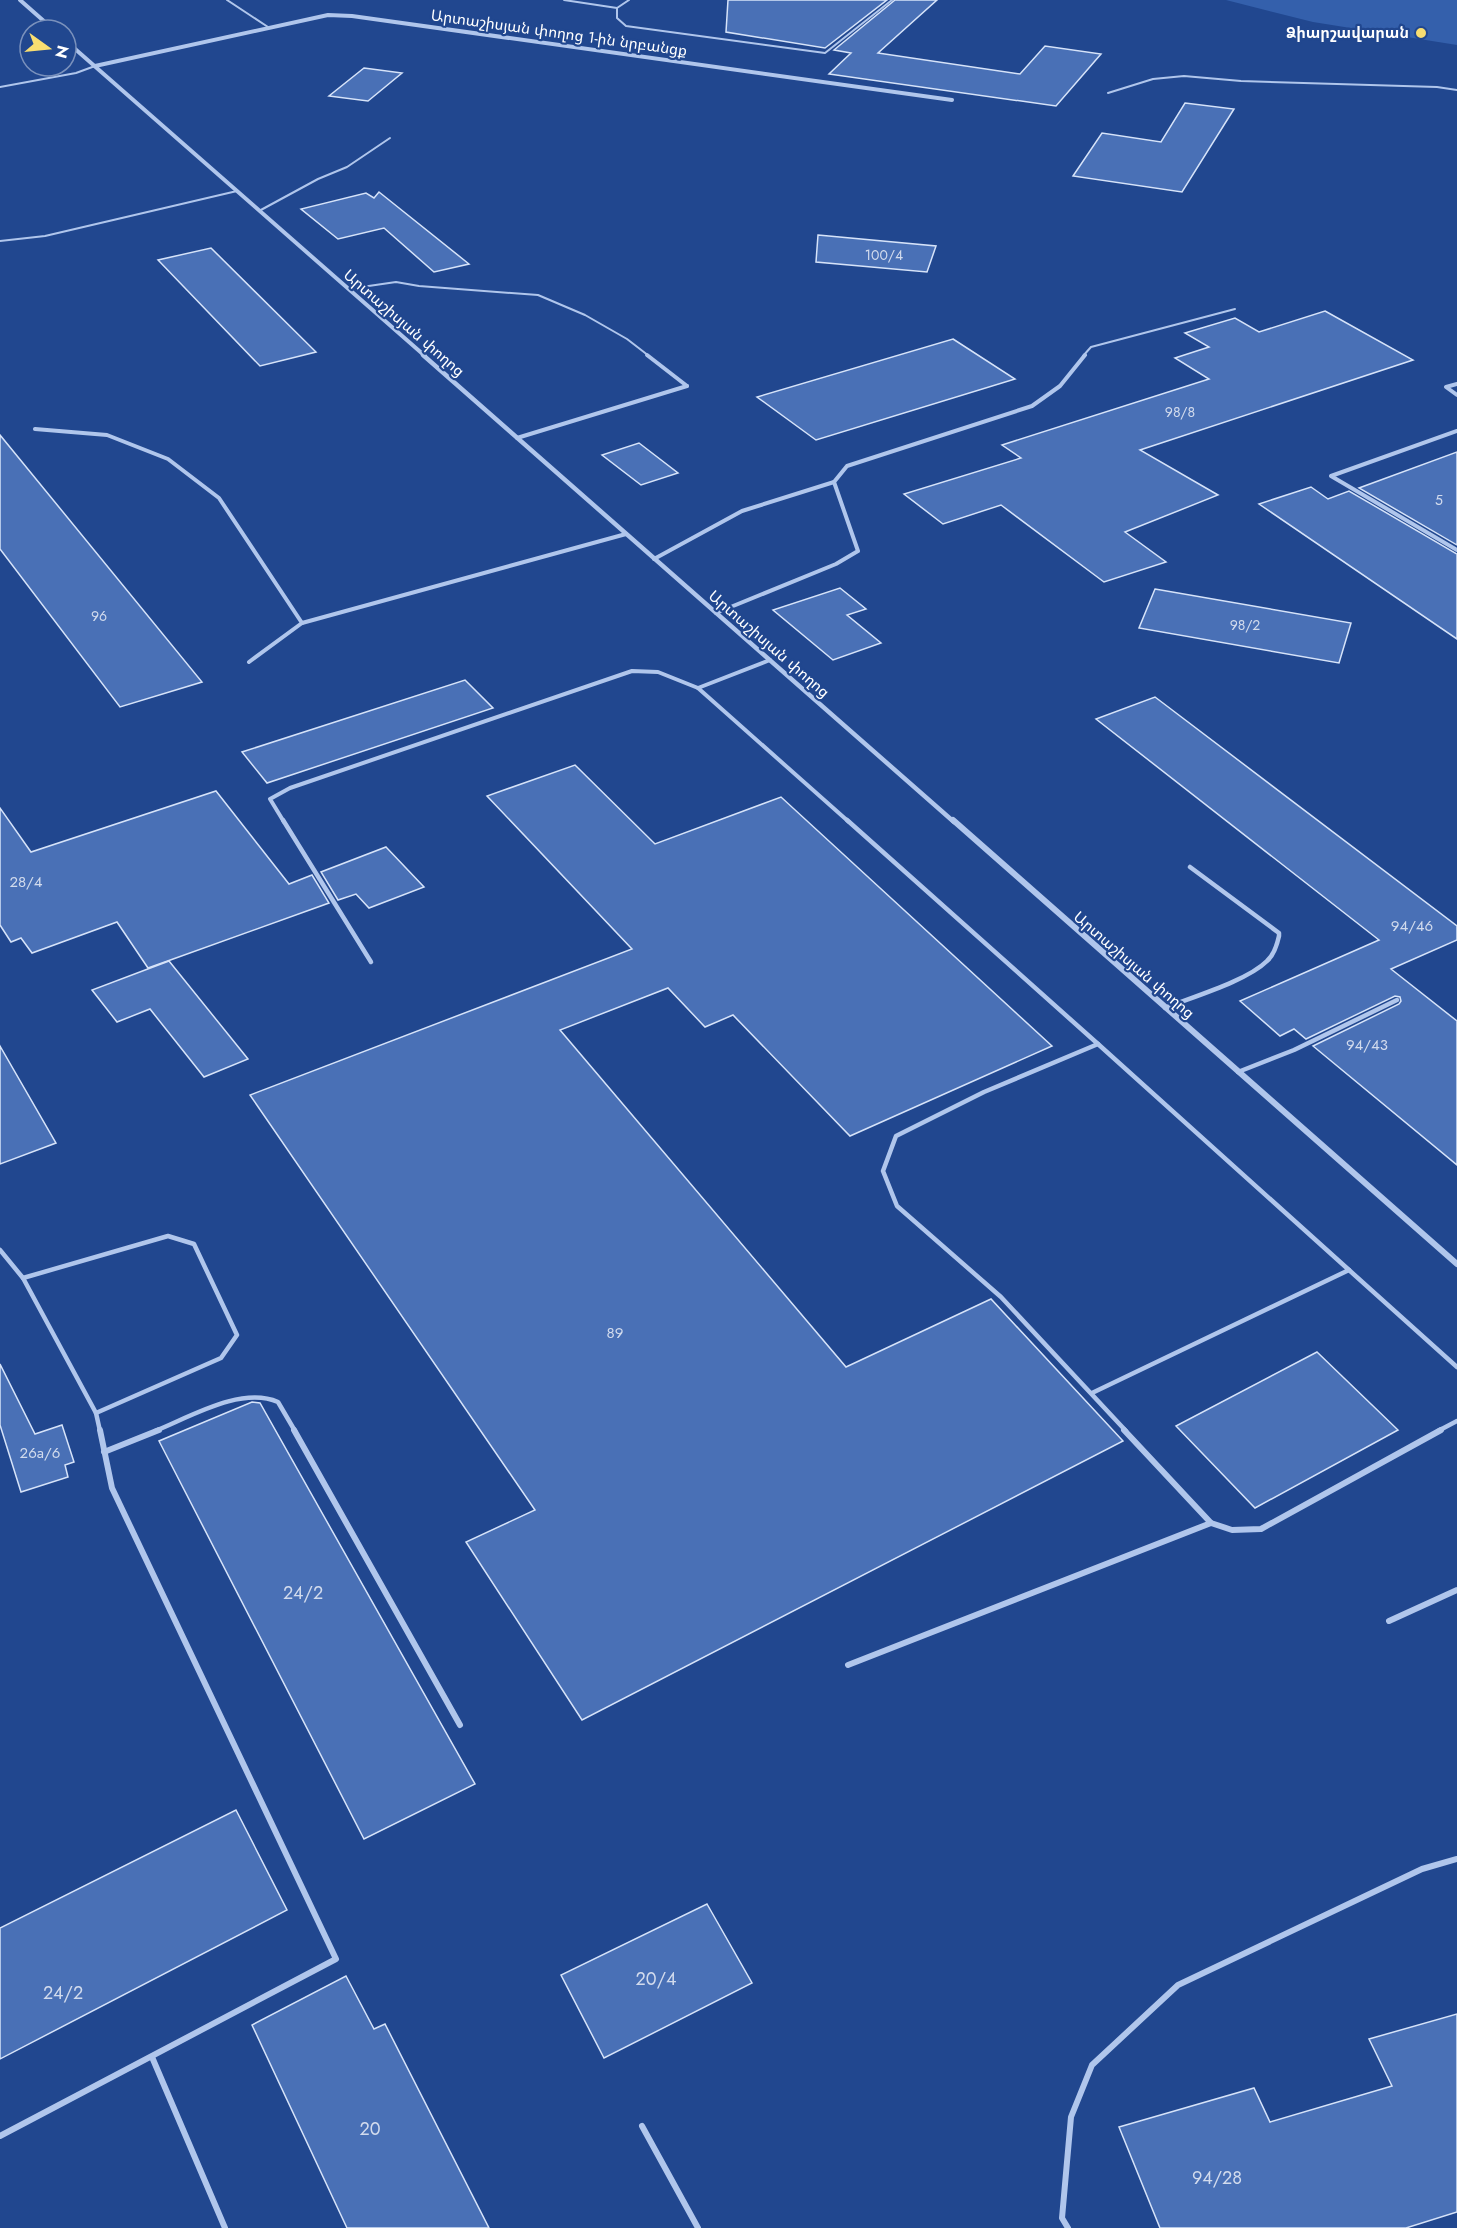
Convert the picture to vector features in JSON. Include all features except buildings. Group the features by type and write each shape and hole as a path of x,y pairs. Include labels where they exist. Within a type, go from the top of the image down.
{"street":[{"path":"20,0 40,18"},
{"name":"Արտաշիսյան փողոց 1-ին նրբանցք","path":"94,66 328,15 352,16 952,100"},
{"name":"Արտաշիսյան փողոց","path":"78,52 1457,1264"}],"lane":[{"path":"227,0 268,27"},
{"path":"564,0 617,8 629,0"},
{"path":"617,8 617,18 626,26 825,53 892,0"},
{"path":"0,87 76,73 94,66"},
{"path":"1108,93 1153,79 1184,76 1241,81 1437,87 1457,90"},
{"path":"259,211 318,178 347,167 390,138"},
{"path":"0,241 45,236 237,191"},
{"path":"348,289 396,282 419,286 538,295 585,315 627,339 687,386 517,438"},
{"path":"654,559 742,510 834,482 847,466 1032,406 1060,386 1091,347 1235,309"},
{"path":"1457,384 1446,387 1457,395"},
{"path":"36,429 107,435 168,459 219,498 303,623"},
{"path":"1457,431 1331,476 1457,550"},
{"path":"716,613 836,564 858,550 834,482"},
{"path":"249,662 303,623 626,534"},
{"path":"698,688 770,660"},
{"path":"371,963 270,799 290,788 632,671 658,672 698,688 1457,1367"},
{"path":"1165,1008 1221,986 1268,961 1279,939 1279,933 1190,867"},
{"path":"1238,1072 1294,1050 1397,1000"},
{"path":"1098,1044 984,1092 896,1136 883,1171 897,1206 1001,1297 1211,1523 1232,1530 1261,1529 1457,1421"},
{"path":"23,1278 168,1236 194,1244 237,1335 221,1358 96,1413"},
{"path":"0,1250 23,1278 96,1413 112,1488 336,1959 0,2136"},
{"path":"1092,1393 1350,1270"},
{"path":"104,1452 232,1400 248,1396 266,1396 278,1402 460,1725"},
{"path":"848,1665 1211,1523"},
{"path":"1389,1621 1457,1590"},
{"path":"1068,2228 1062,2218 1071,2117 1092,2065 1178,1985 1422,1869 1457,1859"},
{"path":"152,2057 225,2228"},
{"path":"642,2126 698,2228"}],"shaded area":[{"name":"Ձիարշավարան","path":"1226,0 1457,0 1457,45 1313,22"}],"place":[{"name":"Ձիարշավարան","path":"1421,33"}]}
